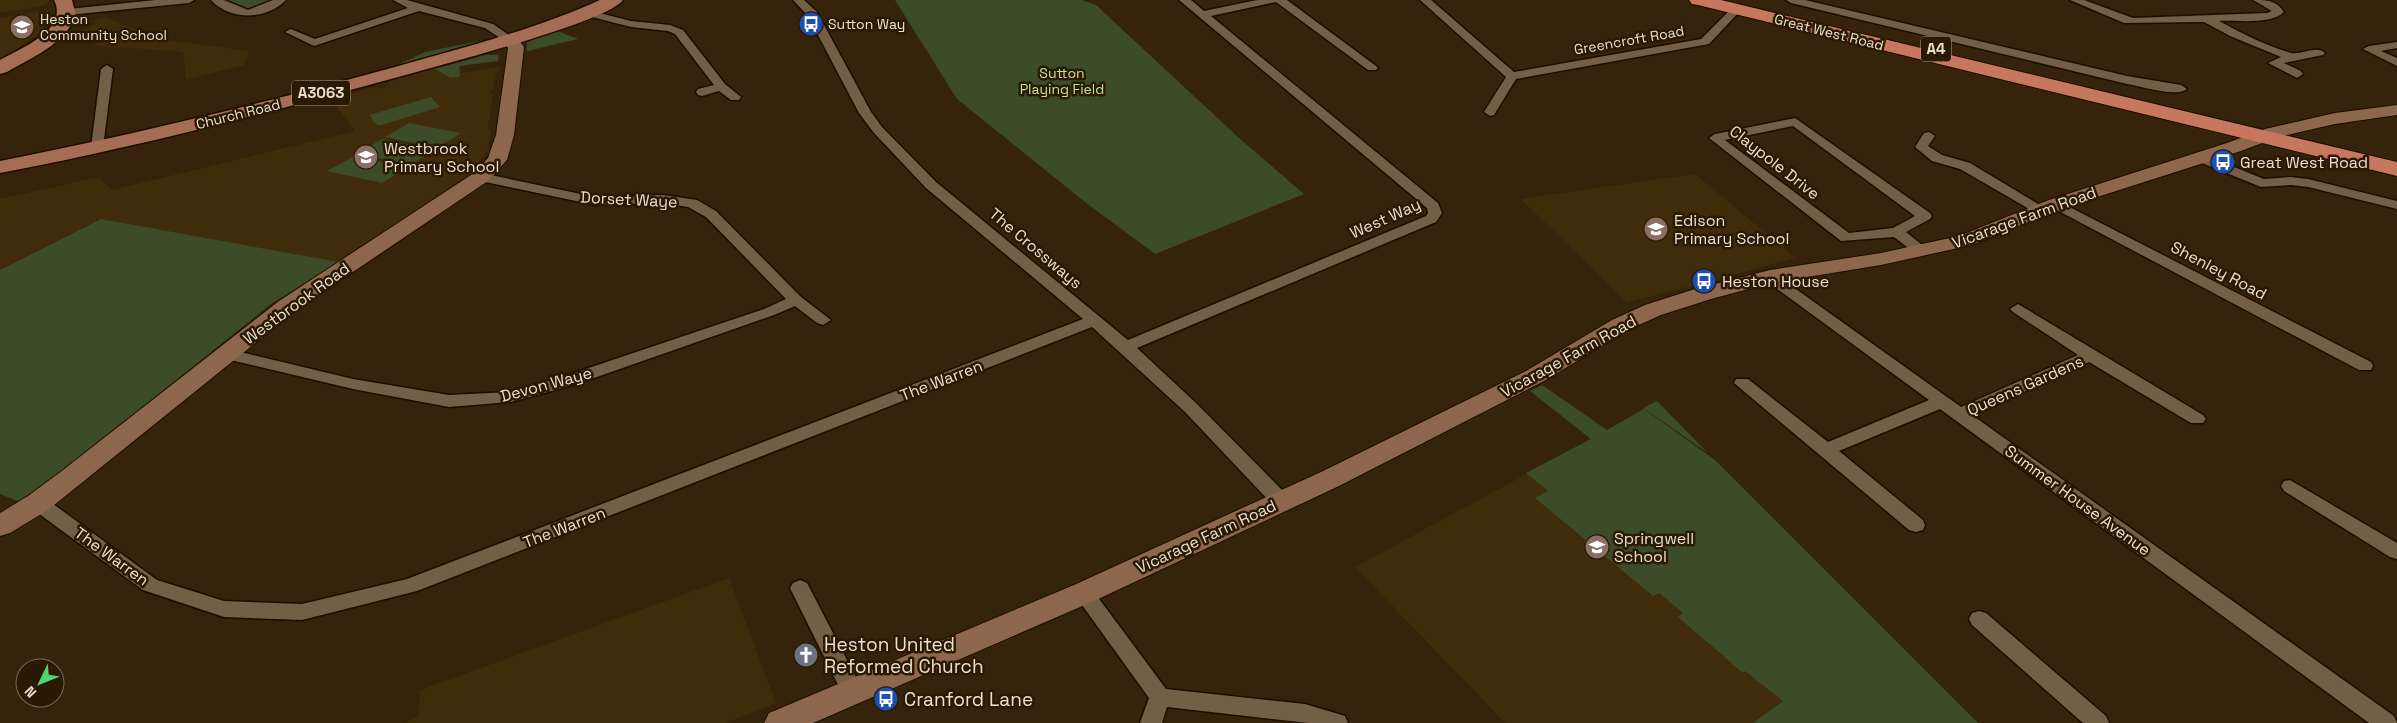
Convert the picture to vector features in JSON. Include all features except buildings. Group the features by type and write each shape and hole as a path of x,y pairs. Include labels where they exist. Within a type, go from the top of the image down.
{"highway":[{"name":"Great West Road","path":"1698,0 1732,5 2257,137 2397,169"},
{"name":"Great West Road","path":"1732,5 1811,8 2124,86 2146,98 2397,158"},
{"name":"A4","path":"2146,98 2165,108 2238,126 2257,137"}],"main road":[{"name":"Church Road","path":"0,167 97,147 269,107 510,40 588,13 614,0"},
{"path":"0,68 58,29 64,23 66,6"}],"street":[{"path":"66,6 189,0"},
{"path":"216,0 243,15 252,14 281,0"},
{"path":"398,0 418,8 489,26 510,40"},
{"name":"The Crossways","path":"798,0 813,14 865,113 878,130 931,185 1096,320 1126,347 1191,408 1281,501"},
{"name":"West Way","path":"1126,347 1431,219 1435,213 1433,206 1184,0"},
{"path":"1202,15 1272,0"},
{"path":"1280,0 1372,68"},
{"path":"1425,0 1512,76 1490,112"},
{"path":"1791,0 1811,8"},
{"path":"2075,0 2118,18 2133,21 2268,16 2278,14 2278,10 2258,0"},
{"name":"Greencroft Road","path":"1512,76 1706,42 1732,5"},
{"path":"291,32 314,43 418,8"},
{"path":"588,13 631,24 670,28 679,32 721,87 735,97"},
{"path":"2206,18 2234,34 2292,57"},
{"name":"Westbrook Road","path":"0,526 38,503 287,306 481,177 497,160 505,135 516,47 510,40"},
{"path":"2397,45 2369,49 2397,62"},
{"path":"2297,74 2274,63 2292,57 2319,53"},
{"path":"97,147 107,69"},
{"path":"2124,86 2181,89"},
{"path":"702,92 721,87"},
{"name":"Vicarage Farm Road","path":"780,723 1084,593 1281,501 1535,376 1620,325 1653,310 1703,294 1770,277 1921,251 1964,241 2048,207 2202,158 2257,137 2345,116 2397,110"},
{"name":"Claypole Drive","path":"1795,122 1925,216 1897,232 1846,238 1715,138 1795,122"},
{"name":"Shenley Road","path":"1929,136 1921,147 1928,153 1964,166 2365,366"},
{"path":"2202,158 2260,183 2269,184 2288,181 2308,183 2397,205"},
{"name":"Dorset Waye","path":"481,177 595,201 663,199 692,203 711,214 796,300 823,320"},
{"path":"1897,232 1921,251"},
{"name":"Summer House Avenue","path":"1770,277 2386,723"},
{"name":"Devon Waye","path":"228,354 353,384 449,401 511,397 568,381 769,312 796,300"},
{"name":"Queens Gardens","path":"2018,309 2090,356 2197,419"},
{"name":"The Warren","path":"38,503 150,585 224,609 302,612 410,586 1096,320"},
{"name":"Queens Gardens","path":"1959,414 2090,356"},
{"path":"1742,383 1916,525"},
{"path":"1826,450 1943,401"},
{"path":"2290,486 2397,552"},
{"path":"800,588 853,692"},
{"path":"1084,593 1160,697 1305,713 1337,723"},
{"path":"1979,619 2098,723"},
{"path":"1151,723 1160,697"}],"shaded area":[{"name":"Heston Community School","path":"0,0 50,0 46,5 0,13"},
{"name":"Heston Community School","path":"50,10 47,24 42,30 0,60 0,18"},
{"path":"105,17 157,39 249,51 244,65 186,80 183,52 93,45 108,36 94,31 82,31 96,24 92,21"},
{"name":"Westbrook Primary School","path":"460,61 461,73 501,67 496,74 493,90 490,92 493,93 488,127 491,133 487,152 469,174 339,262 101,219 0,270 0,199 99,177 112,190 355,131 332,100 375,87 377,89 385,87 390,81"},
{"name":"Edison Primary School","path":"1695,174 1796,258 1627,303 1521,199"},
{"name":"Springwell School","path":"1542,385 1607,430 1644,409 1715,460 1978,723 1505,723 1355,567 1591,439 1530,391"},
{"path":"729,578 776,703 725,723 403,723 418,717 420,690"}],"green space":[{"path":"225,0 278,0 251,12 222,1"},
{"name":"Sutton Playing Field","path":"895,0 1081,0 1096,5 1239,138 1304,194 1155,254 1085,202 957,99"},
{"path":"557,31 578,39 527,51 527,43 540,36"},
{"path":"479,42 395,66 425,52"},
{"path":"485,55 499,55 498,61 459,66 460,77 451,78 435,69"},
{"path":"431,97 440,107 378,126 369,115"},
{"path":"409,123 461,133 438,148 385,137"},
{"path":"382,139 435,150 411,165 357,154"},
{"path":"354,156 407,168 382,183 327,171"},
{"path":"101,219 339,262 271,304 49,482 18,501 0,494 0,270"},
{"path":"1542,385 1607,430 1644,409 1715,460 1978,723 1753,723 1783,701 1745,671 1743,673 1678,617 1683,613 1659,593 1653,596 1535,498 1548,491 1526,473 1591,439 1530,391"},
{"path":"1657,401 1708,453 1643,408"}],"place":[{"name":"Sutton Way","path":"811,24"},
{"name":"Heston Community School","path":"22,27"},
{"name":"Westbrook Primary School","path":"366,157"},
{"name":"Great West Road","path":"2223,162"},
{"name":"Edison Primary School","path":"1656,229"},
{"name":"Heston House","path":"1704,281"},
{"name":"Springwell School","path":"1597,547"},
{"name":"Heston United Reformed Church","path":"806,655"},
{"name":"Cranford Lane","path":"886,699"}]}
